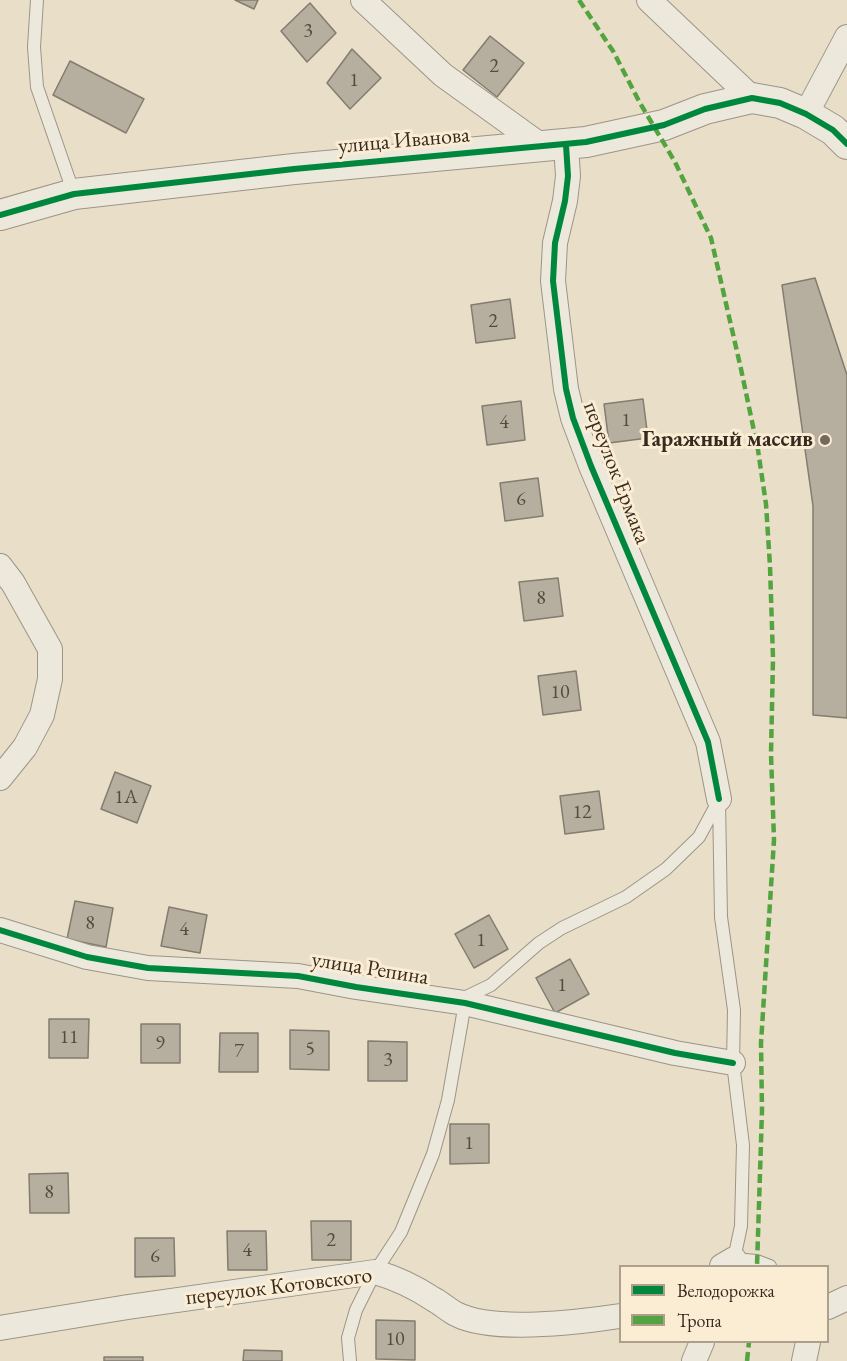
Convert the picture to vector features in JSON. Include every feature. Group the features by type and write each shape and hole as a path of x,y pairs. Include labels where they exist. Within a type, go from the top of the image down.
{"street":[{"path":"363,0 443,75 555,146"},
{"path":"649,0 752,98"},
{"path":"806,114 847,38"},
{"name":"улица Иванова","path":"0,215 74,194 294,168 586,142 664,125 705,110 752,98 780,103 806,114 833,130 847,144"},
{"name":"переулок Ермака","path":"555,146 568,176 565,201 555,243 553,281 571,409 591,466 708,742 719,799"},
{"path":"0,566 13,583 50,649 50,679 42,715 25,747 0,778"},
{"name":"улица Репина","path":"0,930 87,957 148,968 298,976 460,1002 675,1053 733,1063"},
{"name":"переулок Котовского","path":"0,1328 128,1307 375,1272 398,1279 433,1298 456,1314 480,1323 579,1322 619,1316"},
{"path":"829,1306 847,1297"},
{"path":"694,1361 701,1343"},
{"path":"804,1361 808,1343"}],"lane":[{"path":"37,0 34,47 37,87 74,194"},
{"path":"350,1361 348,1338 356,1310 375,1272 401,1232 433,1154 448,1100 460,1002 490,986 539,943 562,927 626,897 666,869 699,837 719,799"},
{"path":"719,799 722,918 734,1010 733,1063 743,1146 741,1226 729,1264 757,1261 767,1265"},
{"path":"829,1289 847,1297"}],"building":[{"path":"235,0 258,0 254,9"},
{"path":"310,3 336,33 307,62 281,31"},
{"path":"490,36 524,63 497,97 463,70"},
{"path":"352,49 381,78 350,109 327,83"},
{"path":"70,61 144,99 126,133 53,95"},
{"name":"Гаражный массив","path":"815,278 847,375 847,718 813,715 813,506 782,285"},
{"path":"510,299 515,338 476,343 471,305"},
{"path":"643,399 648,438 609,443 604,404"},
{"path":"521,401 525,440 487,445 482,406"},
{"path":"538,478 543,516 505,521 500,483"},
{"path":"558,578 563,616 524,621 519,582"},
{"path":"576,671 581,710 543,715 538,676"},
{"path":"115,772 151,786 137,823 101,809"},
{"path":"599,791 604,829 565,834 560,796"},
{"path":"75,901 113,908 106,947 67,939"},
{"path":"169,907 207,915 200,953 161,946"},
{"path":"489,915 508,949 474,968 455,934"},
{"path":"570,959 589,994 555,1013 536,978"},
{"path":"49,1019 89,1019 88,1058 49,1058"},
{"path":"141,1024 180,1024 180,1063 141,1063"},
{"path":"290,1030 329,1031 329,1070 290,1069"},
{"path":"220,1033 258,1033 258,1072 219,1072"},
{"path":"368,1041 407,1042 407,1081 368,1081"},
{"path":"450,1124 489,1124 489,1163 450,1164"},
{"path":"68,1173 69,1213 30,1213 29,1174"},
{"path":"311,1221 351,1221 351,1260 312,1260"},
{"path":"227,1231 266,1231 267,1270 228,1270"},
{"path":"135,1238 174,1238 175,1276 135,1277"},
{"path":"376,1320 415,1321 415,1360 376,1359"},
{"path":"244,1350 282,1351 282,1361 243,1361"},
{"path":"104,1357 143,1357 143,1361 104,1361"}],"marked path":[{"path":"579,0 613,51 675,162 711,238 758,450 766,504 773,658 771,754 774,840 761,1043 762,1111 757,1265"},
{"path":"747,1361 749,1343"}],"cycle path":[{"path":"0,215 74,194 294,169 586,142 664,125 705,109 752,98 780,103 806,114 833,130 847,144"},
{"path":"566,145 568,176 565,201 555,243 553,281 566,389 573,418 591,466 708,742 719,799"},
{"path":"0,930 87,957 148,968 298,976 465,1003 675,1053 733,1063"}],"place":[{"name":"Гаражный массив","path":"825,440"}]}
